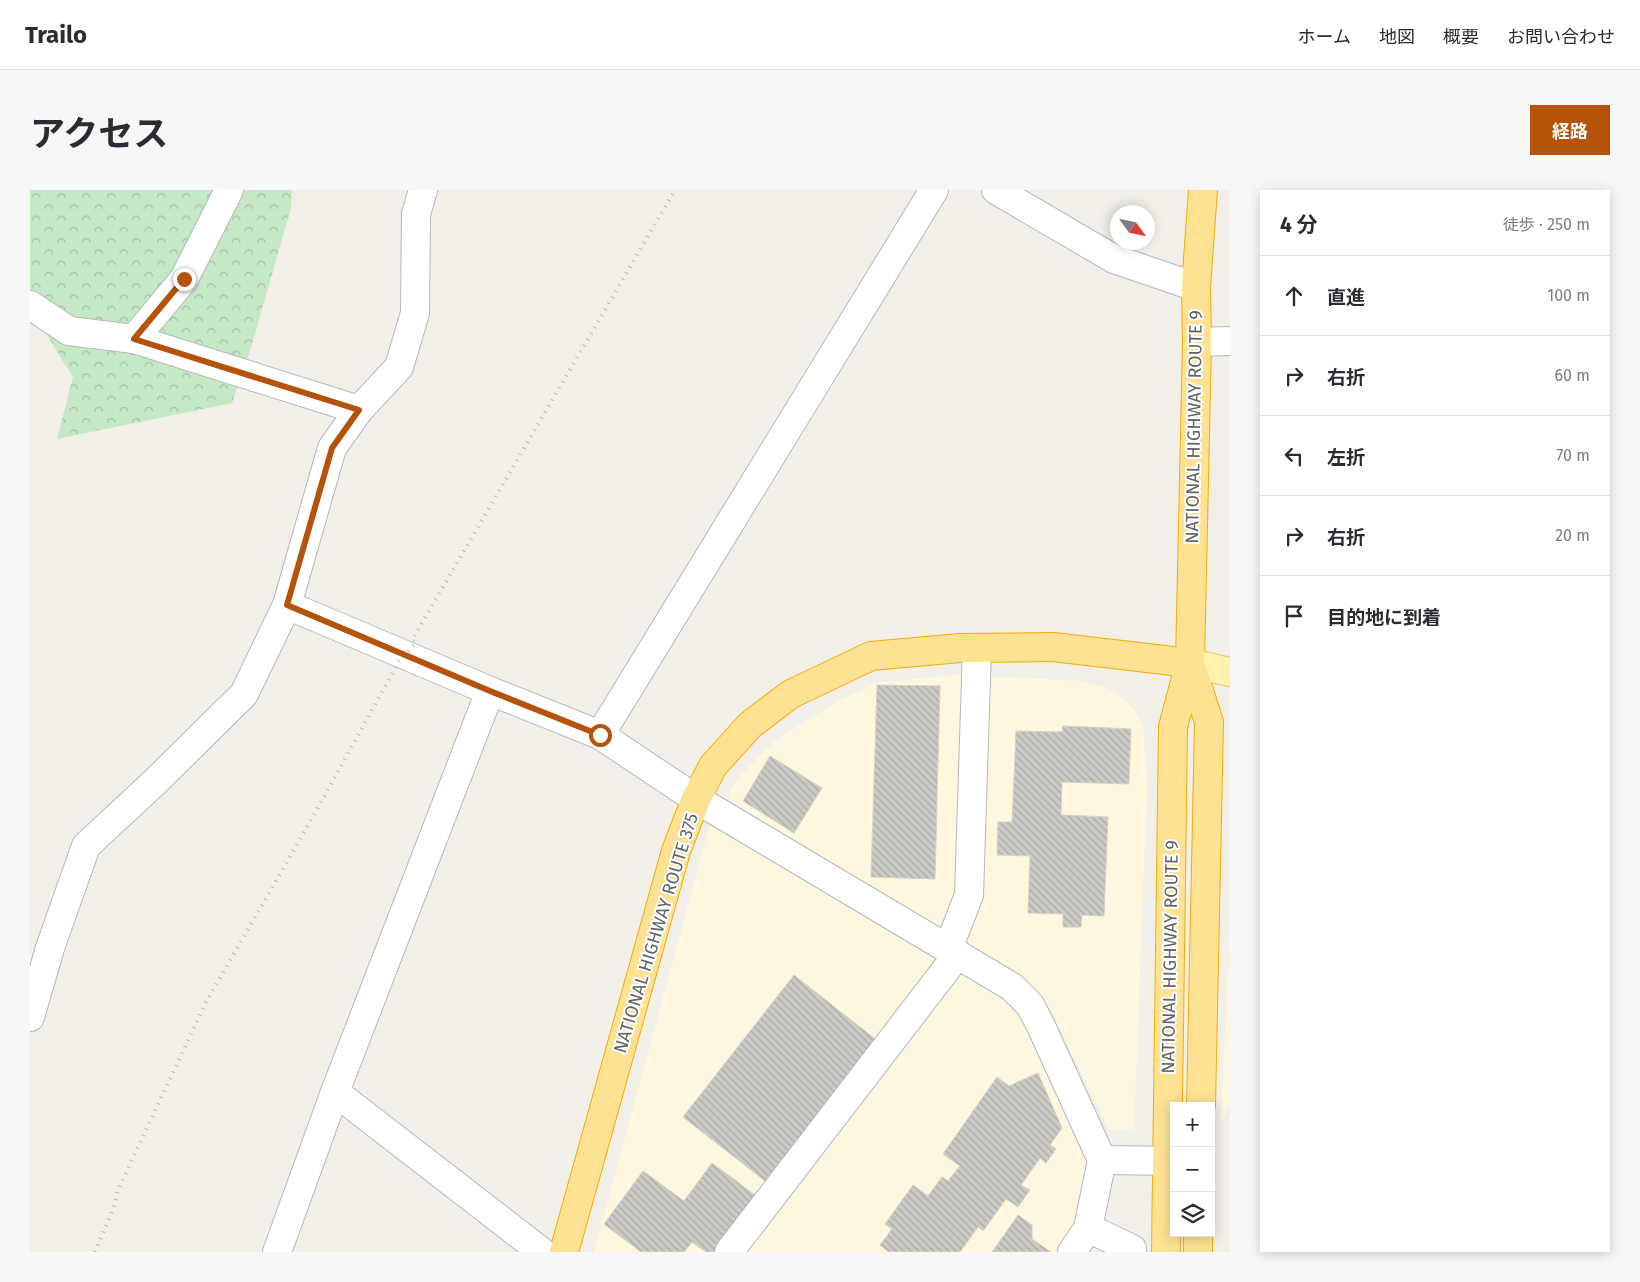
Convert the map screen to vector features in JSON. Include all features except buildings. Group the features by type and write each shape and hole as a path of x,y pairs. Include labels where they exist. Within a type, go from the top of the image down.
{"highway":[{"name":"NATIONAL HIGHWAY ROUTE 9","path":"1171,1147 1174,726 1190,663 1197,342 1196,287 1203,190"},
{"name":"NATIONAL HIGHWAY ROUTE 375","path":"564,1252 676,851 696,799 713,766 750,725 791,694 871,656 960,648 1053,647 1190,663"},
{"name":"NATIONAL HIGHWAY ROUTE 9","path":"1190,663 1209,722 1201,1102"},
{"name":"NATIONAL HIGHWAY ROUTE 9","path":"1166,1252 1170,1179"},
{"path":"1198,1237 1198,1252"}],"main road":[{"path":"1190,663 1230,672"}],"street":[{"path":"134,339 184,279 229,190"},
{"path":"30,1017 50,948 86,846 157,780 244,694 287,605 332,448 359,410 399,367 415,313 416,214 424,190"},
{"path":"600,735 934,190"},
{"path":"996,190 1114,259 1196,287"},
{"path":"30,305 69,331 134,339 359,410"},
{"path":"1197,342 1230,340"},
{"path":"287,605 490,691 600,735 696,799 1012,987 1030,1005 1102,1160 1088,1228 1072,1252"},
{"path":"729,1252 953,952 968,895 977,648"},
{"path":"277,1252 335,1092 490,691"},
{"path":"335,1092 542,1252"},
{"path":"1102,1160 1170,1161"},
{"path":"1088,1228 1132,1249 1132,1252"}],"shaded area":[{"path":"956,675 1083,681 1106,687 1119,695 1135,711 1143,725 1147,787 1134,1129 1109,1130 1048,1005 1026,983 727,798 738,778 775,741 836,702 880,682"},
{"path":"716,822 949,958 724,1252 594,1252 710,824"},
{"path":"1230,917 1230,1107 1221,1121"},
{"path":"957,962 1007,996 1024,1016 1092,1164 1092,1175 1067,1252 734,1252"}],"green space":[{"path":"30,190 292,190 291,208 250,351 232,403 57,439 73,377 30,308"}],"railway":[{"path":"95,1252 111,1214 118,1190 206,1002 314,815 399,661 416,643 412,640 675,190"}],"route":[{"path":"184,279 134,339 359,410 332,448 287,605 490,691 600,735"}]}
